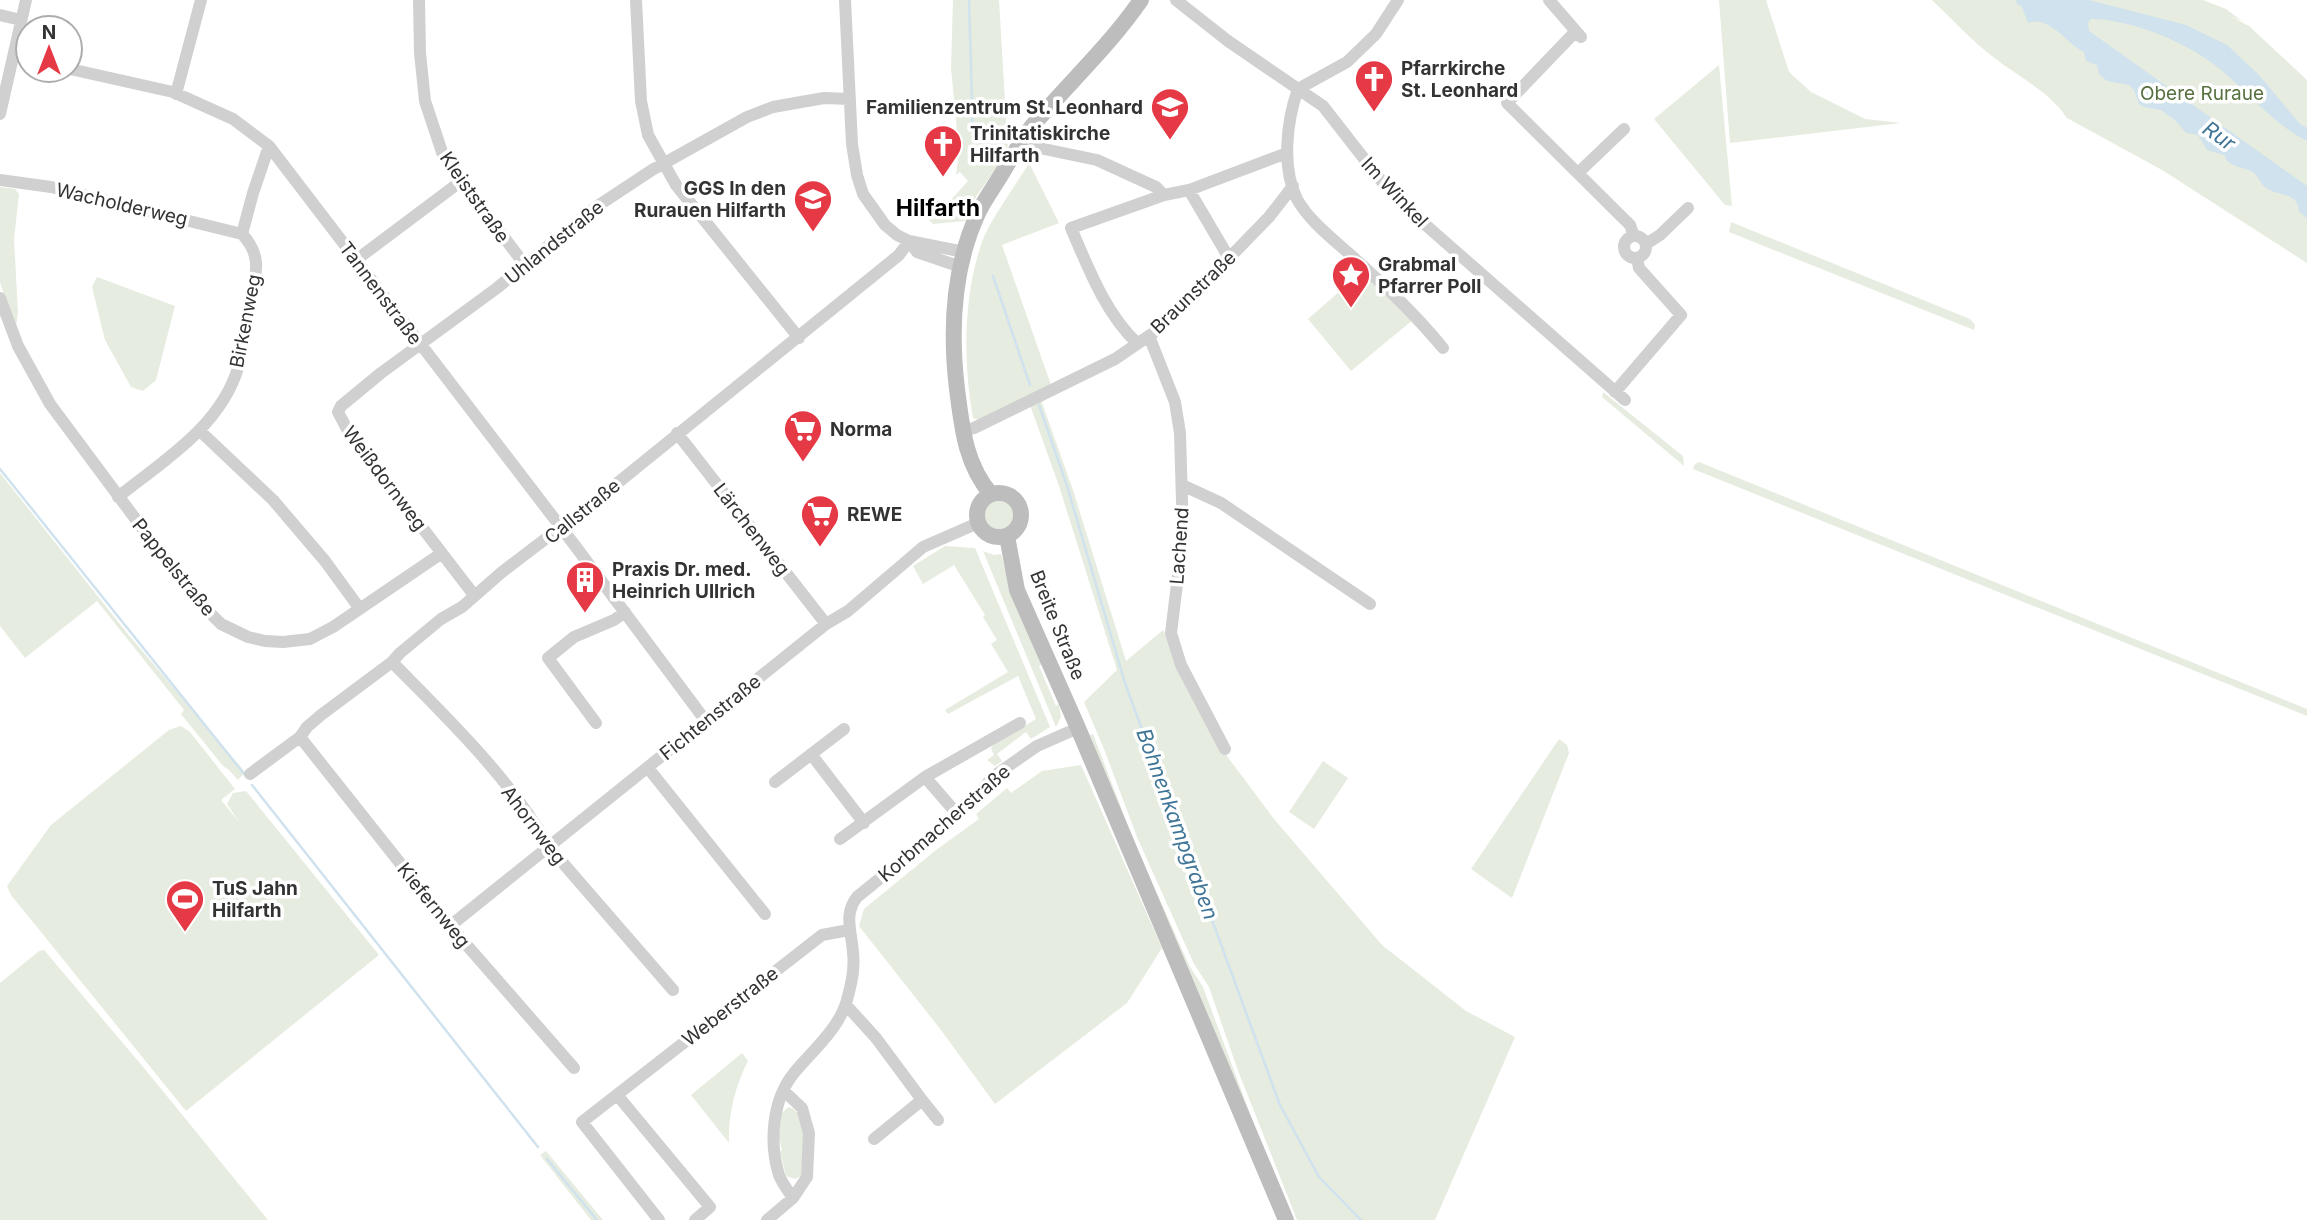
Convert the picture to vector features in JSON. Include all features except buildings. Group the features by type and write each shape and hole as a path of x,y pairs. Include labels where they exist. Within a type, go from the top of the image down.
{"main road":[{"path":"991,494 982,485 969,459 956,376 955,307 962,259 979,210 1020,144 1042,115 1126,22 1141,0"},
{"path":"991,494 1008,495 1019,507 1019,524 1007,536 992,536 978,523 978,508 983,499 991,494"},
{"name":"Breite Straße","path":"1007,536 1017,590 1286,1220"}],"street":[{"path":"176,94 201,0"},
{"name":"Kleiststraße","path":"419,0 419,52 425,101 444,158 525,265"},
{"path":"635,0 641,101 648,135 676,186 799,338"},
{"path":"845,0 852,144 863,194 885,225 909,240 917,252 962,259"},
{"name":"Im Winkel","path":"1176,0 1228,41 1323,106 1383,183 1412,213 1620,396 1681,315 1639,268 1637,258"},
{"path":"1398,0 1376,34 1347,62 1298,89 1290,112 1287,153 1297,199 1309,215 1416,315 1443,348"},
{"path":"1549,0 1579,34 1507,103 1630,225 1634,236"},
{"path":"0,114 14,56"},
{"name":"Tannenstraße","path":"84,72 176,94 233,119 269,146 705,720"},
{"name":"Uhlandstraße","path":"420,344 525,265 596,207 664,164 747,117 773,107 824,99 850,99"},
{"path":"1578,173 1624,129"},
{"path":"1020,144 1097,160 1156,187 1164,195"},
{"path":"242,234 269,146"},
{"path":"1137,343 1106,302 1070,228 1164,195 1189,190 1287,153"},
{"name":"Wacholderweg","path":"0,180 51,187 242,234"},
{"path":"356,260 460,182"},
{"name":"Braunstraße","path":"963,431 1115,359 1162,327 1269,217 1293,186"},
{"path":"1189,190 1229,258"},
{"path":"1646,244 1641,238 1634,236 1627,239 1624,246 1626,254 1637,258 1643,254 1646,244 1660,235 1688,208"},
{"name":"Birkenweg","path":"118,497 201,431 223,403 237,369 257,269 256,252 242,234"},
{"name":"Callstraße","path":"250,774 300,737 321,715 392,662 441,619 462,607 799,338 899,255 909,240"},
{"name":"Pappelstraße","path":"0,298 18,346 50,404 192,595 206,611 234,631 265,641 310,639 442,554"},
{"name":"Lachend","path":"1149,336 1175,402 1180,433 1183,535 1171,632 1181,666 1225,749"},
{"name":"Weißdornweg","path":"420,344 341,406 338,412 348,431 474,595"},
{"path":"201,431 273,500 326,561 360,609"},
{"name":"Lärchenweg","path":"677,433 826,624"},
{"path":"1182,485 1221,503 1370,604"},
{"name":"Fichtenstraße","path":"450,926 826,624 849,611 923,547 978,523"},
{"path":"596,723 548,657 573,637 614,620 625,612"},
{"name":"Ahornweg","path":"392,662 459,730 538,828 549,847 673,990"},
{"path":"839,839 925,777 1020,723"},
{"name":"Korbmacherstraße","path":"793,1198 780,1178 773,1128 784,1091 792,1075 836,1024 846,1005 853,975 850,906 958,816 994,776 1037,746 1078,728"},
{"path":"775,782 844,729"},
{"name":"Kiefernweg","path":"300,737 450,926 574,1068"},
{"path":"811,754 864,823"},
{"path":"648,768 765,914"},
{"path":"925,777 958,816"},
{"name":"Weberstraße","path":"659,1220 582,1122 822,935 849,930"},
{"path":"846,1005 876,1038 939,1120"},
{"path":"767,1220 793,1198 807,1177 809,1133 802,1108 784,1091"},
{"path":"618,1096 710,1208 695,1220"},
{"path":"874,1139 922,1100"}],"green space":[{"path":"953,0 999,0 1008,152 977,195 965,221 933,224 920,212 951,200 968,181 960,172 956,175 959,152 951,68"},
{"path":"1719,0 1766,0 1789,72 1811,92 1865,119 1901,123 1730,143"},
{"name":"Obere Ruraue","path":"1932,0 2203,0 2226,9 2242,21 2230,16 2249,26 2307,80 2307,263 2162,170 2067,118 2060,108 2032,84 1984,50"},
{"path":"1719,65 1732,206 1725,205 1654,119"},
{"path":"1029,163 1059,223 1002,245 1051,385 979,420 973,418 966,352 971,285 986,233"},
{"path":"0,187 15,189 19,194 14,239 18,313 16,326 13,324 0,282"},
{"path":"1731,222 1970,319 1975,325 1974,330 1729,232"},
{"path":"1363,271 1414,319 1351,371 1308,319"},
{"path":"97,277 175,306 156,380 143,391 131,387 105,340 92,287"},
{"path":"1603,392 1683,456 1684,466 1602,397"},
{"path":"1041,400 1073,490 1126,661 1163,630 1224,752 1274,819 1382,945 1466,1011 1515,1037 1435,1220 1297,1220 1237,1068 1209,987 1194,964 1137,837 1084,702 1117,670 1059,486 1030,405"},
{"path":"1699,462 2307,709 2307,716 1693,469"},
{"path":"0,473 127,633 245,772 238,780 223,766 181,714 184,710 97,601 25,658 0,626"},
{"path":"999,501 1009,505 1013,515 1009,525 999,529 989,525 985,515 989,505"},
{"path":"945,546 975,548 1050,727 1031,739 1026,732 997,754 1002,761 995,766 987,760 994,755 991,748 994,744 1036,719 1018,676 948,714 945,710 1008,672 991,644 997,640 983,617 985,615 954,565 923,584 913,566"},
{"path":"983,551 994,555 1001,554 1012,591 1042,664 1039,666 1056,706 1059,704 1061,717 1056,727"},
{"name":"TuS Jahn Hilfarth","path":"181,726 190,732 235,789 221,800 239,822 227,804 233,793 246,791 379,955 186,1111 11,895 7,886 51,825 169,730"},
{"path":"1093,734 1135,844 1189,965 1203,987 1269,1165 1118,809 1090,735"},
{"path":"1559,739 1567,745 1569,753 1512,898 1471,869"},
{"path":"1323,761 1348,778 1314,829 1289,812"},
{"path":"1081,765 1162,948 1127,1003 995,1104 859,926 864,909 979,819 976,814 1007,788 1011,793 1042,771"},
{"path":"44,950 268,1220 0,1220 0,983 39,951"},
{"path":"742,1053 748,1061 733,1101 729,1143 691,1095"},
{"path":"788,1107 800,1118 804,1137 801,1176 795,1179 786,1176 780,1152 781,1114"},
{"path":"546,1151 603,1220 591,1220 540,1155"}],"water":[{"name":"Rur","path":"2016,0 2089,0 2186,25 2227,45 2259,75 2300,124 2307,128 2307,141 2283,126 2220,69 2192,50 2159,34 2124,23 2091,19 2088,23 2089,31 2307,186 2307,218 2299,212 2298,205 2292,198 2271,191 2254,173 2232,164 2224,155 2207,150 2198,135 2186,133 2175,120 2161,110 2139,104 2129,85 2107,81 2099,74 2097,65 2086,61 2084,52 2051,27 2044,23 2028,23"}],"waterway":[{"name":"Bohnenkampgraben","path":"969,0 973,136"},
{"name":"Bohnenkampgraben","path":"993,276 1030,385"},
{"name":"Bohnenkampgraben","path":"1039,405 1067,486 1125,683 1280,1105 1319,1177 1361,1220"},
{"path":"0,469 245,775"},
{"path":"252,785 538,1147"},
{"path":"547,1159 597,1220"}],"place":[{"name":"Pfarrkirche St. Leonhard","path":"1374,113"},
{"name":"Familienzentrum St. Leonhard","path":"1170,141"},
{"name":"Trinitatiskirche Hilfarth","path":"943,178"},
{"name":"GGS In den Rurauen Hilfarth","path":"813,233"},
{"name":"Grabmal Pfarrer Poll","path":"1351,309"},
{"name":"Norma","path":"803,463"},
{"name":"REWE","path":"820,548"},
{"name":"Praxis Dr. med. Heinrich Ullrich","path":"585,614"},
{"name":"TuS Jahn Hilfarth","path":"185,933"}],"district":[{"name":"Hilfarth","path":"938,208"}]}
